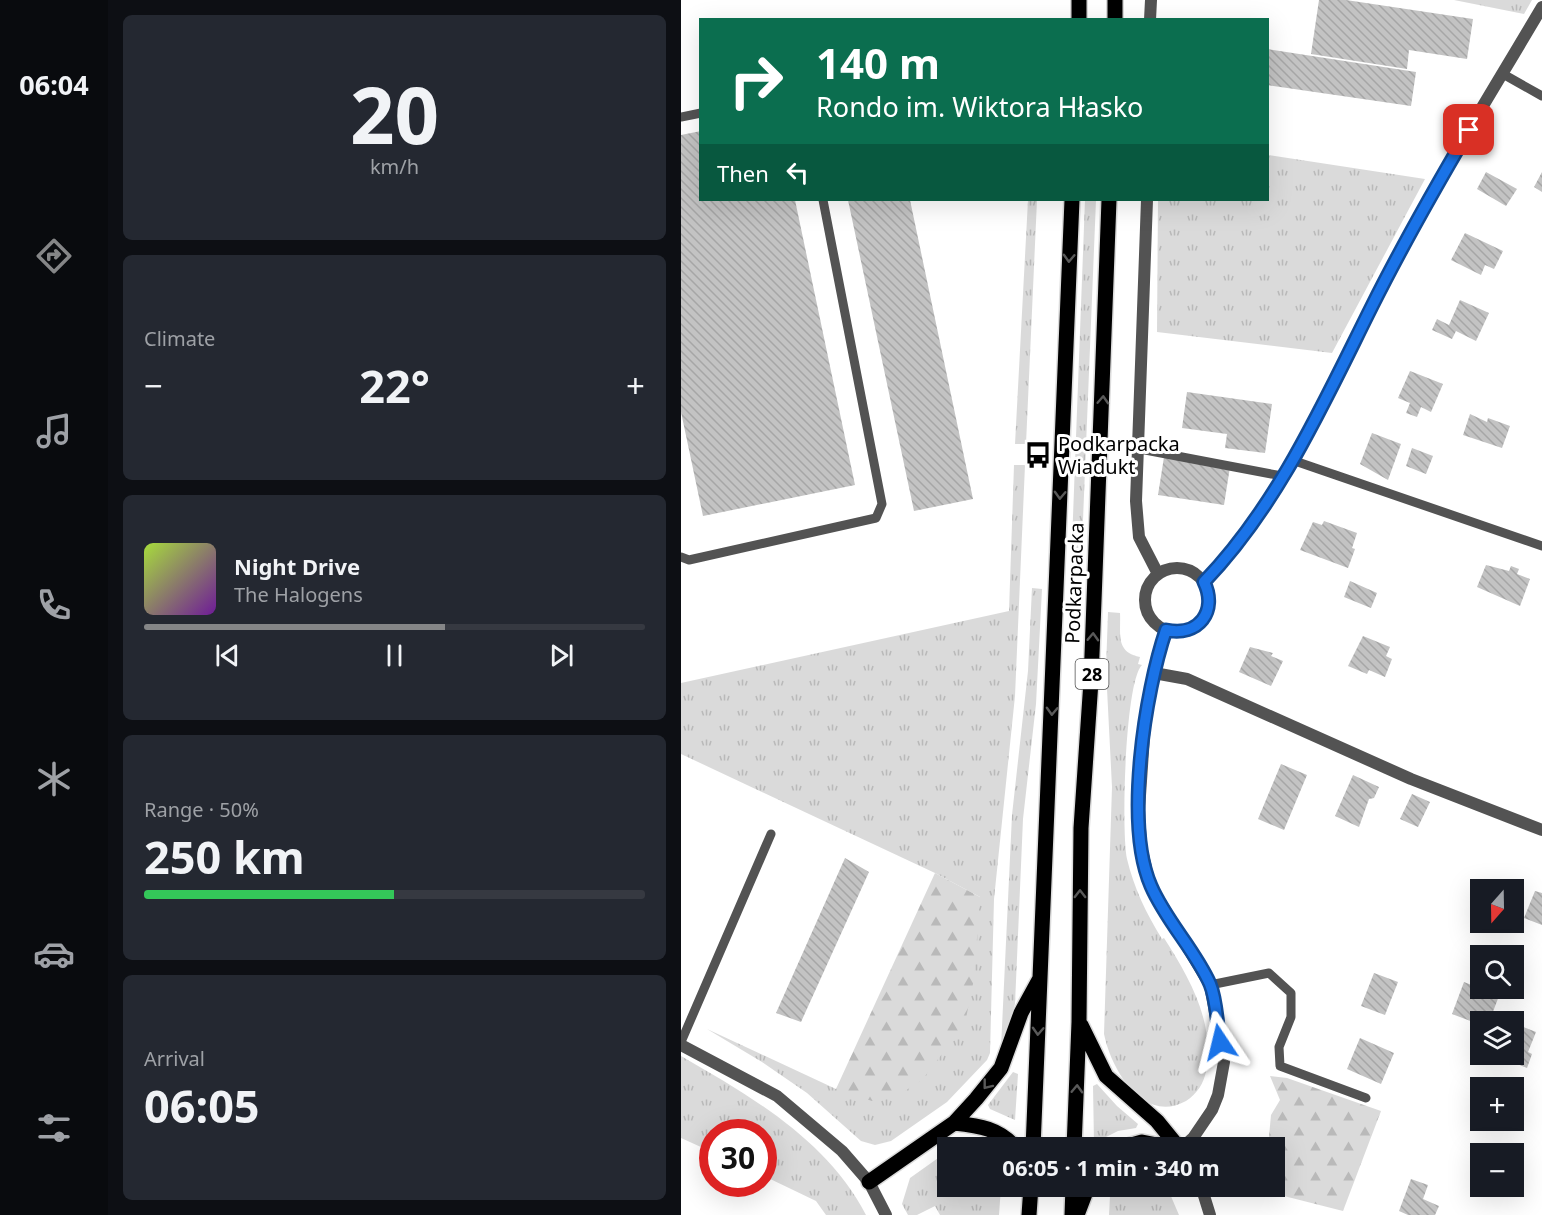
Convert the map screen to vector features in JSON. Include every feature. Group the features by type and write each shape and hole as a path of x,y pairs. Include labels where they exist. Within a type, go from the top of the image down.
{"main road":[{"path":"1079,0 1079,18"},
{"path":"1115,0 1115,18"},
{"name":"Podkarpacka","path":"1034,1137 1072,201"},
{"name":"Podkarpacka","path":"1074,1137 1079,1022 1081,828 1091,681 1109,201"},
{"path":"869,1182 954,1123 1001,1068 1021,1013 1041,977"},
{"path":"1079,1022 1106,1076 1170,1137"},
{"path":"954,1123 983,1126 1007,1137"},
{"path":"1029,1215 1030,1197"},
{"path":"1072,1215 1073,1197"},
{"path":"1077,1215 1084,1197"}],"street":[{"path":"1150,18 1151,0"},
{"path":"1204,582 1231,554 1283,476 1321,411 1414,224 1542,7"},
{"path":"1147,201 1140,449 1136,501 1139,537 1158,574"},
{"path":"1167,569 1188,569 1204,582 1210,601 1203,620 1186,631 1166,630 1151,618 1147,609 1147,590 1158,574 1167,569"},
{"path":"1166,630 1154,673 1141,772 1141,846 1150,885 1210,985 1224,1062 1218,1095 1203,1125 1191,1137"},
{"path":"1154,673 1187,679 1411,779 1542,830"},
{"path":"681,1043 777,1096 842,1151 869,1182 886,1215"},
{"path":"1204,1197 1210,1215"}],"lane":[{"path":"1503,74 1542,96"},
{"path":"681,117 699,113"},
{"path":"681,557 689,560 876,518 882,504 823,201"},
{"path":"1140,449 1283,476"},
{"path":"1292,460 1542,546"},
{"path":"681,1043 771,834"},
{"path":"1210,985 1269,973 1291,993 1291,1017 1279,1047 1280,1066 1366,1098"}],"green space":[{"path":"1454,0 1532,0 1524,14"},
{"path":"1269,155 1425,179 1332,353 1157,332 1158,201 1269,201"},
{"path":"1028,201 1037,201 1026,444 1015,444"},
{"path":"1085,201 1096,201 1081,569 1071,569"},
{"path":"1014,465 1025,465 1015,696 994,899 990,1053 987,1060 947,1102 891,1141 875,1145 861,1141 807,1093 762,1062 707,1029 836,1089 980,897 935,873 681,754 681,683 1009,611"},
{"path":"1032,588 1042,589 1036,704 1023,819 1015,1004 1001,1048 1012,815 1028,671"},
{"path":"1108,612 1120,613 1120,635 1123,646 1132,655 1140,657 1138,664 1142,665 1136,677 1128,726 1124,819 1127,859 1146,910 1191,984 1207,1035 1208,1053 1202,1084 1197,1092 1186,1101 1170,1106 1156,1106 1143,1100 1132,1090 1114,1063 1104,1034 1112,787 1106,669"},
{"path":"935,873 980,897 974,979 965,1023 922,1080 894,1098 872,1101 836,1089"},
{"path":"681,1056 760,1105 809,1143 831,1164 850,1188 866,1215 826,1215 816,1201 777,1182 777,1119 699,1119 699,1146 681,1138"},
{"path":"1013,1072 1018,1074 1015,1120 990,1109 988,1105"},
{"path":"1270,1076 1287,1078 1381,1111 1343,1211 1285,1196 1285,1137 1269,1137 1271,1115 1280,1100"},
{"path":"1097,1084 1138,1124 1136,1128 1118,1131 1106,1137 1094,1137 1093,1086"},
{"path":"937,1159 937,1197 1000,1197 999,1215 940,1215 935,1206 917,1215 908,1215 902,1204 910,1178"},
{"path":"1110,1197 1171,1197 1179,1215 1109,1215"}],"building":[{"path":"1319,0 1346,0 1473,19 1467,59 1409,50 1407,69 1311,54"},
{"path":"1269,49 1416,72 1411,106 1269,85"},
{"path":"699,131 699,201 795,201 855,485 703,516 681,412 681,135"},
{"path":"1486,172 1517,189 1506,206 1477,189"},
{"path":"1542,172 1542,192 1534,187"},
{"path":"848,201 910,201 973,499 914,511"},
{"path":"1465,233 1503,251 1494,269 1485,265 1481,275 1451,260"},
{"path":"1460,300 1489,313 1476,341 1456,331 1452,339 1432,330 1437,319 1449,325"},
{"path":"1410,371 1443,384 1431,412 1421,407 1417,417 1406,413 1410,403 1398,398"},
{"path":"1187,392 1272,404 1265,453 1225,448 1227,434 1182,428"},
{"path":"1470,414 1487,422 1488,418 1510,426 1502,448 1463,435"},
{"path":"1372,433 1401,444 1388,480 1360,464"},
{"path":"1412,448 1433,456 1426,474 1406,466"},
{"path":"1164,457 1230,467 1224,505 1158,495"},
{"path":"1324,521 1357,533 1352,548 1355,549 1348,568 1300,550 1313,522 1322,525"},
{"path":"1486,565 1509,571 1511,566 1519,569 1517,574 1530,579 1520,606 1477,587"},
{"path":"1350,581 1377,593 1371,608 1344,597"},
{"path":"1363,636 1390,647 1386,656 1392,659 1385,677 1369,670 1367,674 1348,666"},
{"path":"1250,647 1273,653 1271,656 1283,661 1271,686 1239,672"},
{"path":"1281,764 1307,775 1284,830 1258,819"},
{"path":"1353,775 1379,787 1374,798 1369,799 1359,827 1335,816"},
{"path":"1412,794 1430,802 1418,827 1400,819"},
{"path":"845,858 869,872 801,1022 776,1013"},
{"path":"1535,891 1542,893 1542,925 1524,918"},
{"path":"1374,973 1398,982 1385,1015 1361,1006"},
{"path":"1464,982 1470,984 1470,999 1498,999 1493,1011 1470,1011 1470,1021 1452,1014"},
{"path":"1524,1027 1536,1032 1528,1052 1532,1054 1527,1068 1519,1065 1524,1065"},
{"path":"1360,1038 1394,1053 1381,1084 1347,1069"},
{"path":"1411,1179 1428,1185 1423,1199 1439,1206 1435,1215 1408,1215 1399,1211"}],"place":[{"name":"Podkarpacka Wiadukt","path":"1038,455"}],"route":[{"path":"1220,1042 1210,985 1150,885 1141,846 1139,810 1145,722 1157,657 1166,630 1186,631 1203,620 1210,601 1204,582 1231,554 1253,524 1321,411 1414,224 1469,130"}]}
